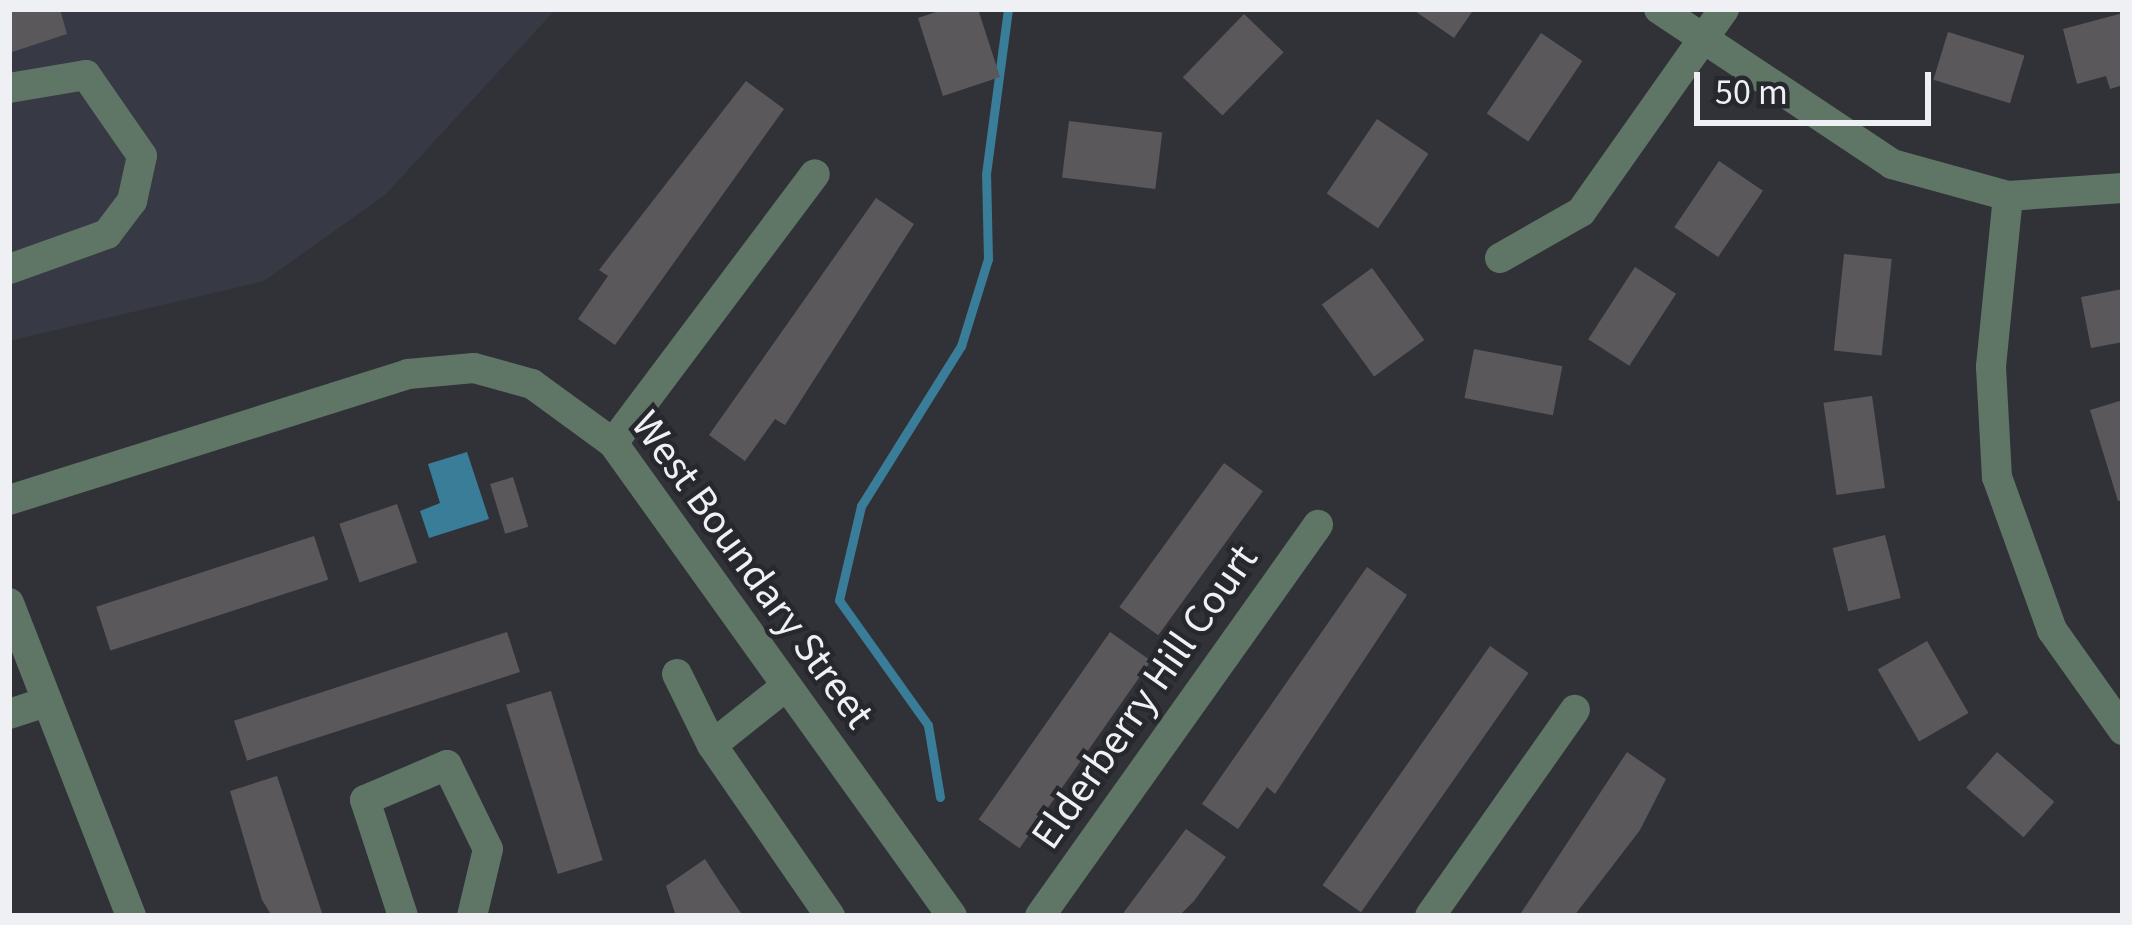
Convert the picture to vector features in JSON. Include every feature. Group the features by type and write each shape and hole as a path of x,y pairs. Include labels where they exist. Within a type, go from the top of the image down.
{"street":[{"path":"1659,9 1892,164 2008,196 2123,188"},
{"path":"1500,258 1581,212 1724,9"},
{"path":"9,88 79,71 113,103 142,156 132,201 106,234 9,269"},
{"path":"614,443 815,175"},
{"path":"2008,196 1991,367 1997,477 2052,630 2123,730"},
{"name":"West Boundary Street","path":"9,500 446,368 532,384 614,443 952,916"},
{"name":"Elderberry Hill Court","path":"1040,916 1318,525"},
{"path":"9,603 42,703 130,916"},
{"path":"677,674 712,746 830,916"},
{"path":"712,746 785,687"},
{"path":"9,714 42,703"},
{"path":"1430,916 1575,710"},
{"path":"403,916 364,800 447,765 488,849 472,916"}],"shaded area":[{"path":"9,9 556,9 385,195 264,281 9,341"}],"water":[{"path":"467,452 489,519 429,538 420,511 440,503 428,464"}],"building":[{"path":"9,9 60,9 67,34 9,53"},
{"path":"945,9 978,9 1000,77 943,96 918,18"},
{"path":"1412,9 1474,9 1454,38"},
{"path":"2123,13 2123,85 2110,89 2106,76 2077,84 2063,29"},
{"path":"1244,14 1284,52 1222,116 1183,77"},
{"path":"1948,32 2025,55 2010,103 1933,80"},
{"path":"1541,33 1582,61 1528,141 1487,113"},
{"path":"746,81 784,109 615,345 578,319 608,276 599,270"},
{"path":"1377,119 1428,154 1378,228 1327,194"},
{"path":"1069,121 1162,132 1155,189 1062,178"},
{"path":"1719,161 1763,191 1718,257 1674,227"},
{"path":"876,198 914,224 785,425 775,419 745,461 709,435"},
{"path":"1844,254 1892,259 1882,355 1834,350"},
{"path":"1635,267 1676,294 1629,366 1588,339"},
{"path":"1372,268 1424,340 1374,376 1322,304"},
{"path":"2123,289 2123,342 2091,348 2081,297"},
{"path":"1474,349 1562,366 1553,415 1464,398"},
{"path":"1872,396 1885,488 1836,495 1823,403"},
{"path":"2123,400 2123,500 2118,501 2090,410"},
{"path":"1224,463 1263,491 1158,635 1119,607"},
{"path":"513,477 528,527 505,534 490,484"},
{"path":"397,504 417,563 360,582 339,524"},
{"path":"1885,535 1901,598 1848,611 1833,548"},
{"path":"314,536 328,580 110,651 96,607"},
{"path":"1367,567 1407,595 1275,794 1267,787 1238,829 1202,804"},
{"path":"507,632 520,672 247,761 234,721"},
{"path":"1110,632 1151,661 1020,848 979,820"},
{"path":"1927,641 1968,713 1919,741 1878,670"},
{"path":"1490,646 1529,673 1361,912 1323,885"},
{"path":"551,691 603,860 558,874 506,705"},
{"path":"1627,752 1666,779 1640,830 1574,916 1519,916"},
{"path":"1997,752 2054,802 2024,837 1966,787"},
{"path":"277,776 323,916 272,916 262,900 230,791"},
{"path":"1186,829 1226,857 1194,901 1179,916 1121,916"},
{"path":"705,859 743,916 676,916 666,886"}],"waterway":[{"path":"940,797 928,725 839,600 861,506 961,346 988,259 986,174 1008,9"}]}
